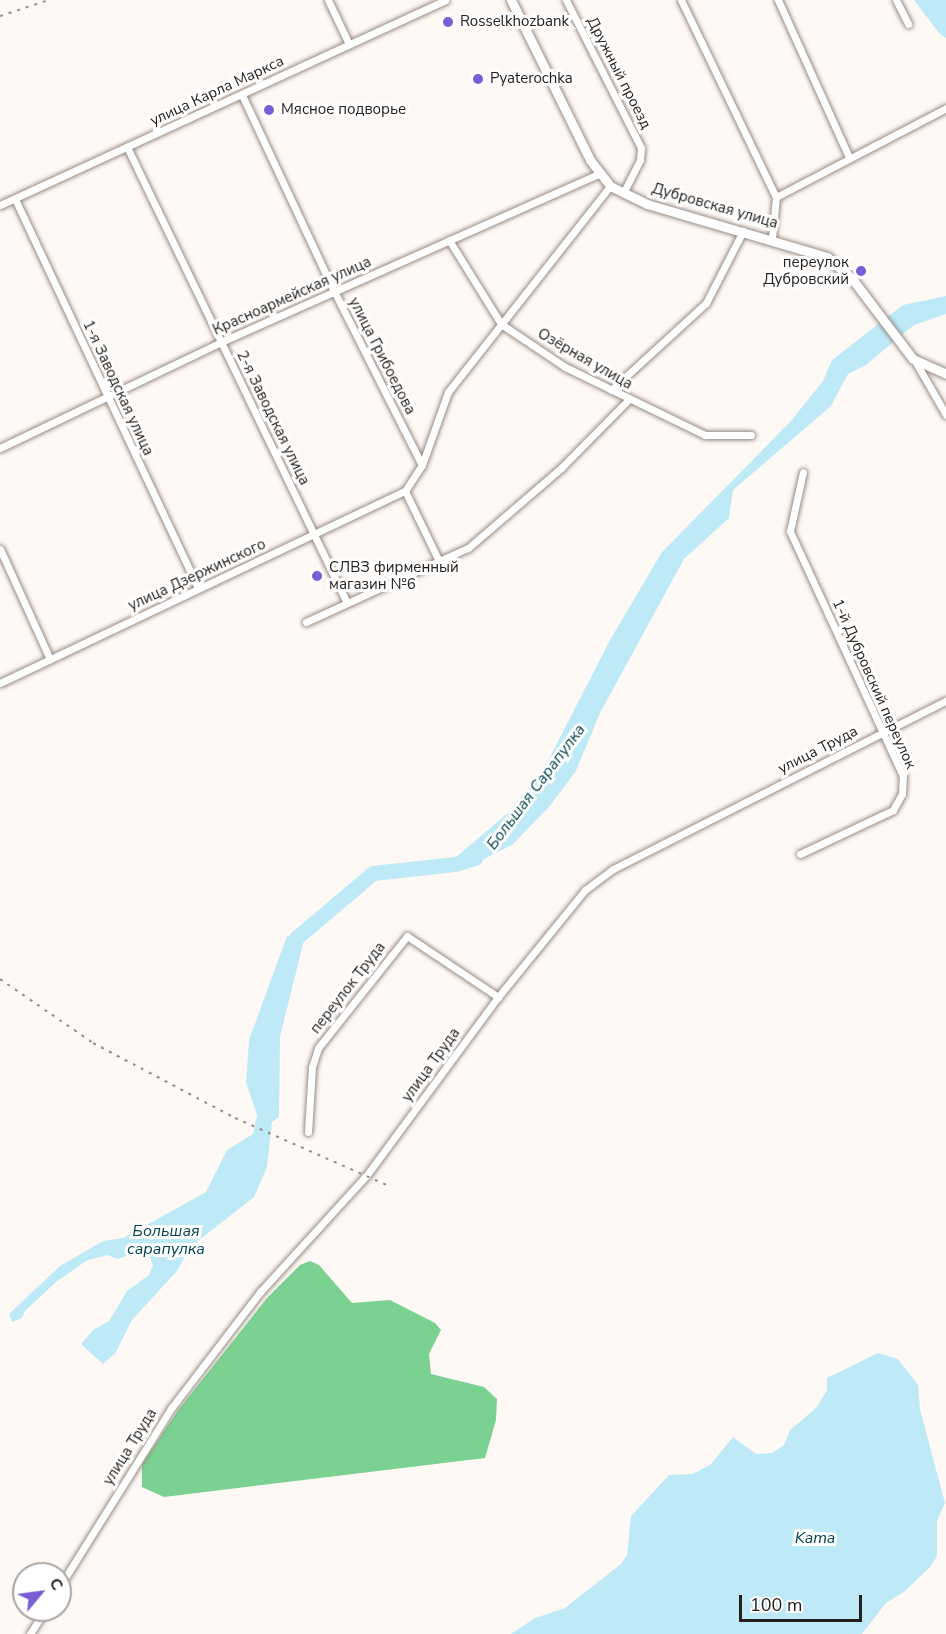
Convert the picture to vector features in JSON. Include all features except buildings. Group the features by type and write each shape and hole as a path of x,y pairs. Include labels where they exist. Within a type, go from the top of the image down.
{"main road":[{"name":"Дубровская улица","path":"511,0 598,174 610,186 684,216 772,238 827,257 870,303 910,355"},
{"path":"910,355 946,374"}],"street":[{"path":"328,0 349,44"},
{"name":"улица Карла Маркса","path":"0,205 445,0"},
{"name":"Дружный проезд","path":"566,0 641,148 640,160 623,193"},
{"path":"681,0 776,197 772,238"},
{"path":"778,0 849,157"},
{"path":"896,0 908,24"},
{"name":"улица Грибоедова","path":"243,95 334,291 422,465"},
{"path":"776,197 946,108"},
{"name":"2-я Заводская улица","path":"127,147 347,603"},
{"name":"Красноармейская улица","path":"0,448 221,342 598,174"},
{"path":"439,561 405,491 422,465 448,392 610,186"},
{"name":"1-я Заводская улица","path":"15,199 106,397 198,588"},
{"path":"611,390 706,303 743,231"},
{"name":"Озёрная улица","path":"449,240 501,324 565,367 628,400 705,435 751,435"},
{"path":"910,355 946,415"},
{"path":"306,622 468,548 561,468 628,400"},
{"name":"1-й Дубровский переулок","path":"800,854 893,810 902,794 903,776 790,531 803,472"},
{"name":"улица Дзержинского","path":"0,683 198,588 315,536 405,491"},
{"path":"0,549 50,659"},
{"name":"улица Труда","path":"72,1567 172,1407 260,1292 366,1176 554,923 585,890 613,869 946,701"},
{"name":"переулок Труда","path":"308,1132 312,1067 318,1048 407,936 498,997"}],"green space":[{"path":"310,1261 319,1265 352,1303 390,1300 435,1323 441,1330 429,1354 431,1374 484,1387 497,1399 496,1420 485,1458 164,1497 142,1487 142,1464 179,1409 267,1298 300,1265"}],"water":[{"path":"914,0 946,0 946,38 939,33"},
{"path":"946,296 946,314 914,325 866,365 848,374 831,406 733,490 729,518 684,559 600,713 576,771 549,807 512,845 476,863 455,867 455,858 509,812 548,761 610,640 662,552 790,422 823,381 832,360 903,305"},
{"name":"Большая сарапулка","path":"287,936 304,940 280,1037 279,1117 272,1122 267,1167 254,1197 188,1249 178,1270 132,1320 116,1352 103,1364 81,1344 93,1330 109,1321 127,1291 149,1275 153,1265 149,1255 134,1253 118,1259 107,1255 86,1261 56,1282 25,1311 22,1318 12,1322 9,1314 60,1266 103,1241 123,1238 206,1192 227,1150 253,1134 257,1115 246,1082 249,1040"},
{"name":"Kama","path":"878,1353 898,1359 918,1385 920,1409 945,1503 937,1521 937,1556 930,1567 904,1592 886,1603 862,1634 511,1634 535,1618 565,1608 621,1564 627,1555 631,1516 669,1475 692,1474 710,1465 733,1437 756,1454 772,1453 784,1445 790,1430 817,1407 827,1390 827,1378"}],"waterway":[{"name":"Большая Сарапулка","path":"291,955 296,938 373,873 455,864 475,858"}],"railway":[{"path":"0,16 49,0"},
{"path":"0,979 93,1043 235,1118 389,1186"}],"place":[{"name":"Rosselkhozbank","path":"448,22"},
{"name":"Pyaterochka","path":"478,79"},
{"name":"Мясное подворье","path":"269,110"},
{"name":"переулок Дубровский","path":"861,271"},
{"name":"СЛВЗ фирменный магазин №6","path":"317,576"}]}
